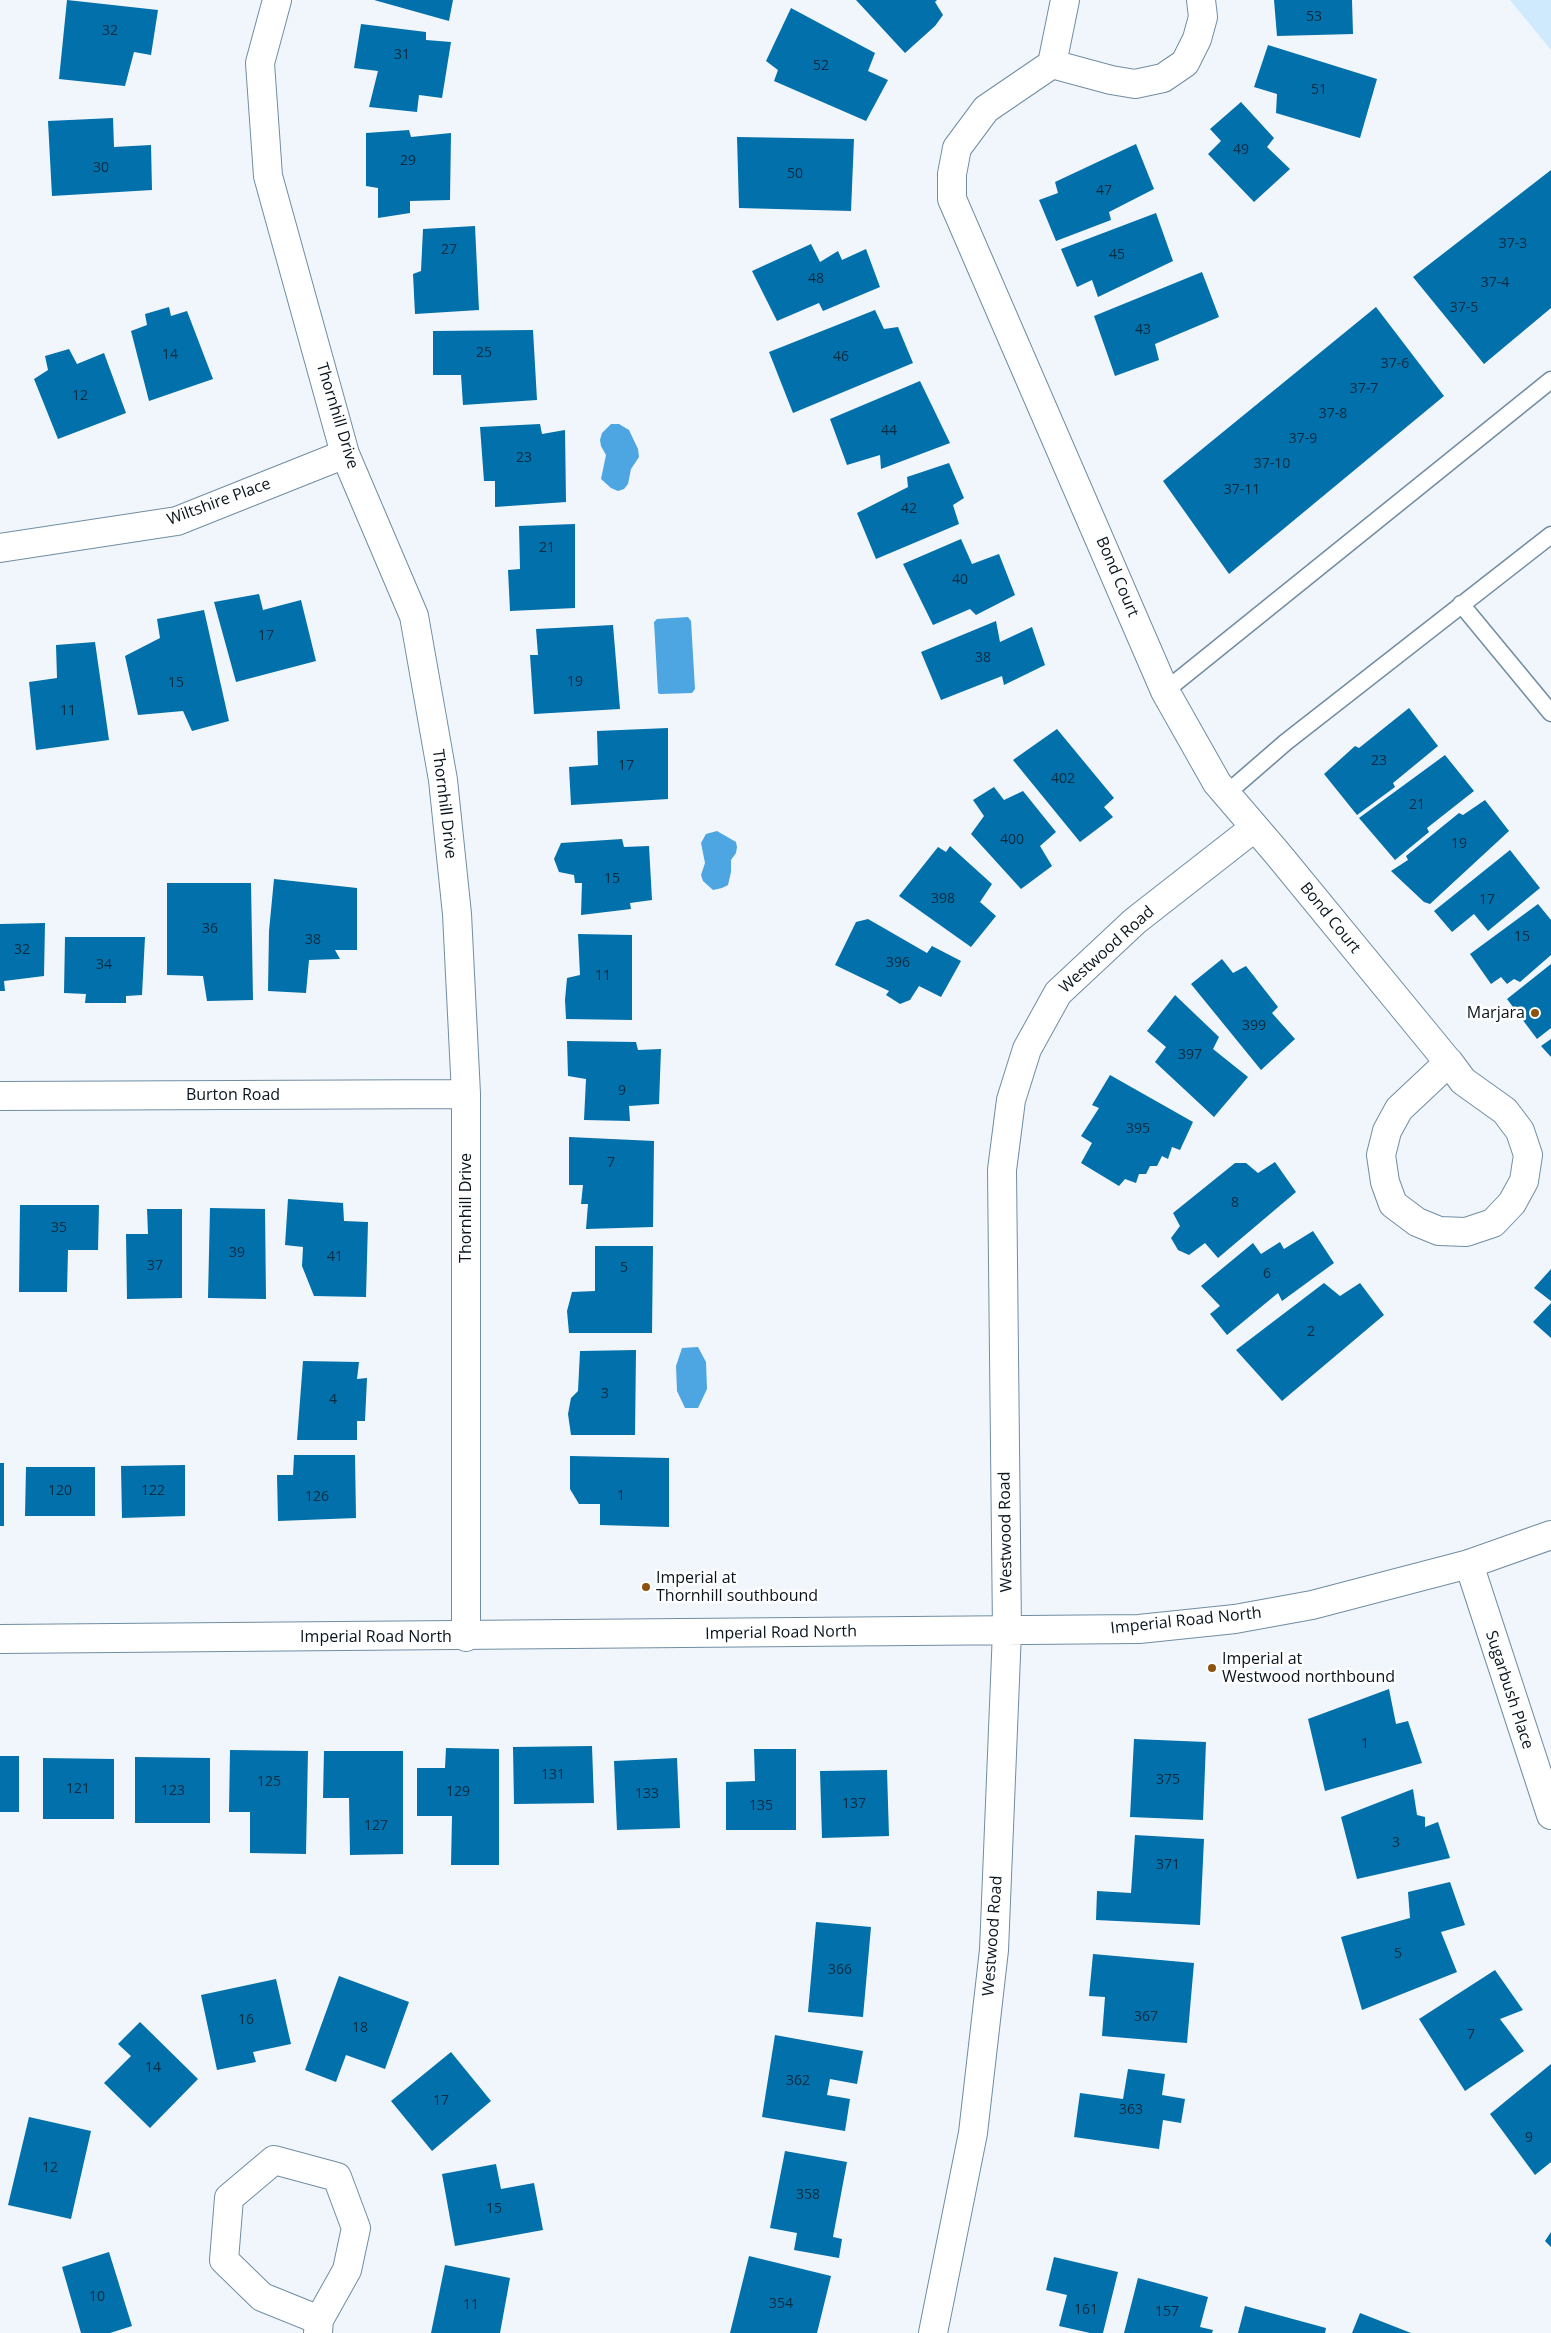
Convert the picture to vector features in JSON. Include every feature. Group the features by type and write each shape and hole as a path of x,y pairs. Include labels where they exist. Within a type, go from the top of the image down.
{"street":[{"name":"Thornhill Drive","path":"277,0 260,63 268,176 345,454 414,616 443,780 457,914 466,1094 466,1636"},
{"path":"1065,0 1052,64 1111,80 1135,84 1163,78 1185,63 1197,39 1203,17 1201,0"},
{"name":"Bond Court","path":"1052,64 986,109 968,132 957,148 952,174 952,198 1165,690 1217,783 1449,1062 1463,1081 1504,1111 1520,1131 1528,1155 1524,1182 1512,1202 1493,1223 1466,1232 1440,1231 1417,1222 1393,1204 1385,1182 1381,1155 1387,1131 1399,1109 1449,1062"},
{"name":"Wiltshire Place","path":"0,548 177,521 345,454"},
{"name":"Westwood Road","path":"933,2333 973,2133 994,1950 1007,1631 1002,1170 1011,1100 1027,1049 1058,993 1135,921 1254,828"},
{"name":"Burton Road","path":"0,1096 466,1094"},
{"name":"Imperial Road North","path":"0,1639 1139,1629 1235,1619 1312,1605 1468,1564 1551,1535"},
{"name":"Sugarbush Place","path":"1468,1564 1551,1816"},
{"path":"274,2160 337,2177 356,2228 348,2270 318,2326 262,2297 224,2260 229,2198 274,2160"}],"lane":[{"path":"1165,690 1551,380"},
{"path":"1226,794 1286,742 1551,535"},
{"path":"1461,604 1551,713"}],"shaded area":[{"path":"1510,0 1551,0 1551,50"}],"water":[{"path":"611,424 619,424 629,430 638,449 639,457 631,469 628,484 624,489 618,491 611,488 601,479 606,455 600,440 602,433"},
{"path":"688,617 691,621 695,689 692,693 660,694 658,693 654,622 657,619"},
{"path":"717,831 736,842 737,847 736,853 731,860 728,885 713,890 703,881 701,875 705,863 701,843 706,834"},
{"path":"698,1347 706,1362 707,1389 698,1408 685,1408 677,1391 676,1366 682,1348"}],"building":[{"path":"67,0 158,10 151,55 134,52 125,86 59,79"},
{"path":"374,0 453,0 449,21"},
{"path":"856,0 937,0 935,2 943,15 935,26 905,53"},
{"path":"1274,0 1352,0 1353,34 1277,36"},
{"path":"791,8 875,53 868,71 888,80 866,121 774,81 778,70 766,61"},
{"path":"361,24 426,32 426,40 451,42 442,98 419,95 417,112 369,107 378,71 354,68"},
{"path":"1268,45 1377,79 1360,138 1276,113 1277,94 1254,87"},
{"path":"1241,102 1274,138 1267,147 1290,169 1254,202 1208,154 1221,141 1210,129"},
{"path":"113,118 114,147 151,145 152,190 52,196 48,121"},
{"path":"409,130 411,137 451,133 450,200 410,201 410,213 378,218 378,188 366,186 366,133"},
{"path":"737,137 854,139 851,211 739,208"},
{"path":"1136,144 1154,189 1109,212 1111,220 1056,241 1039,200 1058,193 1055,182"},
{"path":"1551,170 1551,308 1484,364 1413,277"},
{"path":"1156,213 1173,261 1098,297 1092,280 1077,287 1061,249"},
{"path":"475,226 479,310 415,314 413,274 421,271 423,229"},
{"path":"811,244 820,262 838,251 842,260 866,249 880,287 823,311 819,303 777,321 752,271"},
{"path":"1202,272 1219,317 1155,344 1159,360 1115,376 1094,316"},
{"path":"169,307 171,316 187,311 213,379 149,401 131,331 147,325 145,314"},
{"path":"1376,307 1444,396 1229,574 1163,481"},
{"path":"875,310 884,329 898,327 913,363 793,413 769,352"},
{"path":"533,330 537,400 463,405 461,375 433,375 433,331"},
{"path":"69,349 77,364 104,353 126,413 58,439 34,379 48,370 45,356"},
{"path":"920,381 950,443 881,469 880,455 847,465 830,419"},
{"path":"540,424 542,434 565,430 566,502 495,507 495,481 484,481 480,427"},
{"path":"949,463 964,498 953,505 959,524 876,559 857,513 908,487 907,477"},
{"path":"575,524 575,608 510,611 508,570 520,569 519,526"},
{"path":"961,539 972,564 999,554 1015,595 976,615 970,609 933,625 903,564"},
{"path":"259,594 263,610 301,600 316,661 236,682 214,602"},
{"path":"204,610 229,721 192,731 183,711 138,715 125,656 160,638 157,619"},
{"path":"996,621 1000,642 1032,627 1045,665 1004,685 1002,676 941,700 921,652"},
{"path":"613,625 620,709 534,714 530,655 538,655 536,629"},
{"path":"95,642 109,740 36,750 29,682 57,678 56,645"},
{"path":"1409,708 1438,746 1393,783 1395,787 1357,815 1324,774 1355,746 1359,748"},
{"path":"668,728 668,799 571,805 569,767 598,765 597,731"},
{"path":"1057,729 1114,798 1104,807 1113,817 1080,842 1013,760"},
{"path":"1445,755 1474,791 1427,828 1429,832 1395,860 1359,818"},
{"path":"994,787 1004,800 1023,791 1056,832 1040,846 1052,866 1021,889 971,834 984,816 973,800"},
{"path":"1485,800 1509,831 1430,904 1424,902 1391,871 1408,860 1406,856 1459,813 1463,815"},
{"path":"622,839 624,847 649,846 652,900 630,903 631,909 581,915 582,883 575,883 574,875 559,872 554,859 561,843"},
{"path":"950,846 992,884 980,902 996,916 971,947 899,896 938,847 946,852"},
{"path":"1510,850 1540,888 1488,931 1474,914 1452,932 1434,911"},
{"path":"274,879 357,888 357,950 335,950 340,959 309,960 306,993 268,991 269,931"},
{"path":"167,883 251,883 253,1000 207,1001 203,976 167,975"},
{"path":"1538,904 1551,920 1551,955 1520,982 1514,979 1507,984 1501,977 1491,984 1470,954"},
{"path":"868,919 927,953 932,946 961,961 941,997 919,986 910,1000 900,1004 886,995 889,991 835,965 856,922"},
{"path":"45,923 44,976 4,981 5,991 0,991 0,924"},
{"path":"578,934 632,935 632,1020 566,1019 567,978 580,975"},
{"path":"65,937 145,937 142,995 126,996 126,1003 85,1003 86,994 64,993"},
{"path":"1222,959 1233,973 1246,966 1278,1007 1272,1013 1295,1039 1261,1070 1191,984"},
{"name":"Marjara","path":"1551,964 1551,1028 1537,1039 1507,999"},
{"path":"1175,995 1219,1037 1213,1049 1248,1077 1214,1117 1155,1062 1166,1047 1147,1031"},
{"path":"1551,1039 1551,1057 1541,1046"},
{"path":"567,1041 636,1042 638,1050 661,1049 659,1104 629,1106 630,1121 584,1120 586,1079 568,1076"},
{"path":"1110,1075 1193,1122 1180,1150 1172,1147 1168,1159 1162,1156 1157,1166 1150,1166 1146,1174 1139,1174 1136,1183 1125,1179 1119,1186 1081,1163 1092,1143 1081,1136 1099,1108 1092,1105"},
{"path":"569,1137 654,1141 653,1227 586,1229 588,1204 581,1204 583,1185 569,1185"},
{"path":"1275,1162 1296,1192 1218,1258 1205,1243 1189,1255 1178,1250 1171,1238 1180,1226 1173,1213 1235,1163 1246,1163 1258,1173"},
{"path":"288,1199 343,1203 344,1221 368,1222 366,1297 314,1296 302,1266 303,1247 285,1245"},
{"path":"20,1205 99,1205 98,1250 68,1250 67,1292 19,1292"},
{"path":"210,1208 265,1209 266,1299 208,1298"},
{"path":"147,1209 182,1209 182,1298 127,1299 126,1234 148,1234"},
{"path":"1313,1231 1334,1263 1282,1301 1278,1293 1227,1335 1210,1314 1220,1306 1201,1286 1253,1243 1261,1254 1280,1242 1284,1249"},
{"path":"595,1246 653,1246 652,1333 569,1333 567,1311 572,1292 595,1291"},
{"path":"1551,1269 1551,1301 1534,1288"},
{"path":"1324,1283 1340,1296 1360,1283 1384,1315 1282,1401 1236,1350"},
{"path":"1551,1303 1551,1338 1533,1322"},
{"path":"636,1350 635,1435 571,1435 568,1414 571,1398 578,1391 580,1351"},
{"path":"303,1361 359,1362 357,1379 367,1378 365,1421 357,1421 357,1440 297,1440"},
{"path":"294,1455 355,1455 356,1518 278,1521 277,1475 293,1475"},
{"path":"570,1456 669,1458 669,1527 600,1525 600,1504 579,1504 570,1489"},
{"path":"0,1463 4,1463 4,1526 0,1526"},
{"path":"185,1465 185,1516 122,1518 121,1466"},
{"path":"26,1467 95,1467 95,1516 25,1516"},
{"path":"1389,1689 1396,1724 1408,1721 1422,1763 1325,1791 1308,1719"},
{"path":"1134,1739 1206,1742 1203,1820 1130,1817"},
{"path":"592,1746 594,1803 514,1804 513,1747"},
{"path":"446,1748 499,1749 499,1865 451,1865 452,1816 417,1816 417,1768 445,1768"},
{"path":"754,1749 796,1749 796,1830 726,1830 726,1782 755,1781"},
{"path":"230,1750 308,1751 306,1854 250,1853 250,1812 229,1812"},
{"path":"324,1751 403,1751 403,1854 350,1855 349,1798 323,1798"},
{"path":"0,1756 19,1756 19,1812 0,1812"},
{"path":"135,1757 210,1758 210,1823 135,1823"},
{"path":"43,1758 114,1759 114,1819 43,1819"},
{"path":"677,1758 680,1828 617,1830 614,1761"},
{"path":"887,1770 889,1836 822,1838 820,1771"},
{"path":"1413,1789 1417,1815 1425,1817 1425,1827 1438,1822 1450,1858 1357,1879 1341,1817"},
{"path":"1135,1835 1204,1839 1200,1925 1096,1920 1097,1891 1131,1893"},
{"path":"1450,1882 1465,1925 1441,1932 1457,1972 1362,2010 1341,1937 1410,1918 1408,1892"},
{"path":"816,1922 871,1927 863,2017 808,2012"},
{"path":"1093,1954 1194,1963 1187,2043 1102,2036 1105,1997 1089,1996"},
{"path":"1495,1970 1523,2010 1500,2019 1524,2051 1465,2091 1419,2019"},
{"path":"339,1976 409,2002 385,2069 346,2055 336,2082 305,2070"},
{"path":"276,1979 291,2044 253,2052 256,2062 217,2070 201,1995"},
{"path":"140,2022 198,2079 150,2128 104,2083 131,2056 118,2044"},
{"path":"775,2035 863,2051 857,2084 830,2079 827,2095 850,2099 845,2131 762,2117"},
{"path":"451,2052 491,2101 432,2151 391,2101"},
{"path":"1551,2064 1551,2162 1535,2175 1490,2114"},
{"path":"1128,2069 1165,2074 1162,2095 1185,2099 1181,2123 1163,2120 1159,2149 1074,2137 1080,2093 1123,2099"},
{"path":"29,2117 91,2131 71,2219 8,2205"},
{"path":"785,2151 847,2162 833,2237 842,2239 839,2258 794,2250 797,2233 770,2228"},
{"path":"496,2164 501,2189 534,2183 543,2230 455,2246 442,2174"},
{"path":"1551,2232 1551,2247 1545,2241"},
{"path":"109,2252 132,2326 110,2333 81,2333 62,2267"},
{"path":"749,2256 831,2276 817,2333 730,2333"},
{"path":"1054,2257 1118,2272 1103,2333 1090,2333 1059,2326 1067,2295 1046,2290"},
{"path":"445,2265 510,2278 500,2333 431,2333"},
{"path":"1138,2278 1208,2297 1200,2327 1213,2330 1212,2333 1124,2333"},
{"path":"1245,2306 1326,2328 1325,2333 1238,2333"},
{"path":"1360,2313 1411,2333 1352,2333"}],"place":[{"name":"Marjara","path":"1535,1013"},
{"name":"Imperial at Thornhill southbound","path":"646,1587"},
{"name":"Imperial at Westwood northbound","path":"1212,1668"}]}
